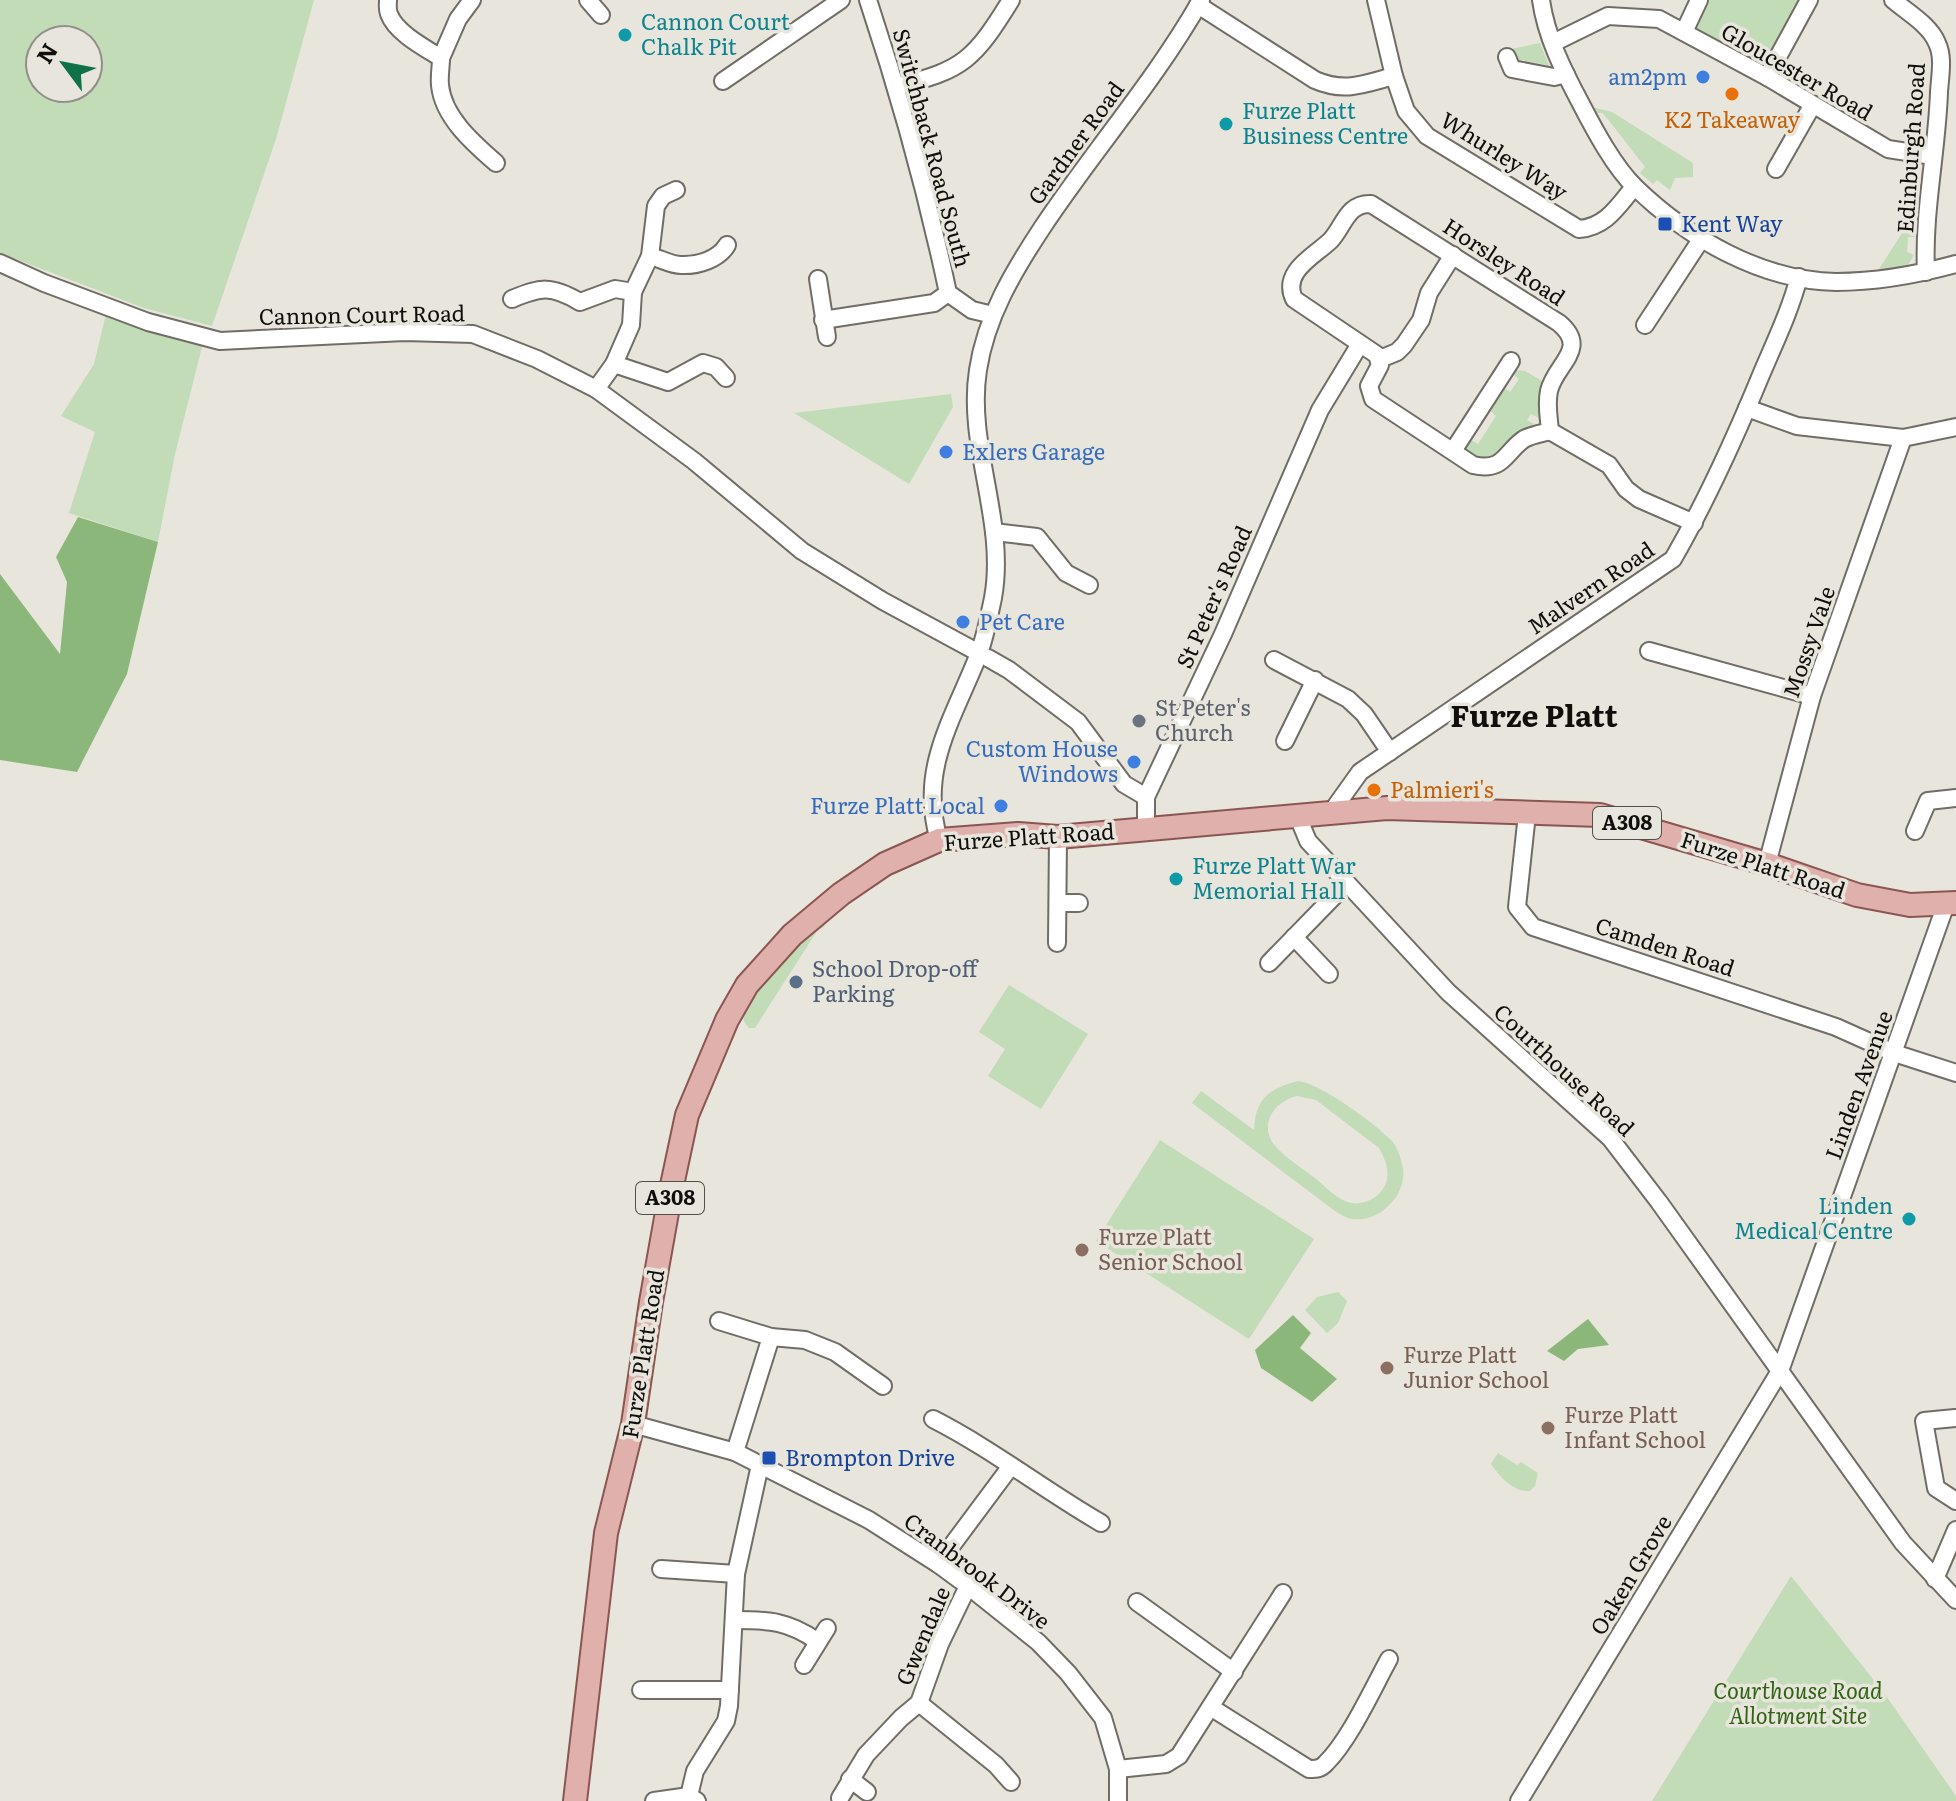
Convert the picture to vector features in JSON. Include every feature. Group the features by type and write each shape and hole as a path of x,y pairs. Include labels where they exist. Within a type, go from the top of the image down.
{"main road":[{"name":"Furze Platt Road","path":"575,1801 606,1533 633,1424 651,1302 687,1115 709,1058 747,985 792,935 841,894 885,864 939,840 1018,834 1058,837 1387,808 1600,815 1767,864 1857,895 1910,905 1951,903"}],"street":[{"path":"388,0 389,14 398,27 441,58"},
{"path":"472,0 458,19 441,58 440,87 447,108 460,129 496,163"},
{"path":"588,0 601,15"},
{"path":"723,81 841,0"},
{"name":"Switchback Road South","path":"868,0 930,205 948,293 972,310 993,315"},
{"path":"896,86 932,78 954,69 994,28 1011,0"},
{"name":"Whurley Way","path":"1376,0 1394,76 1406,111 1427,136 1579,229 1595,228 1607,219 1634,187"},
{"path":"1541,0 1553,43 1597,134 1634,187 1702,238 1739,259 1799,277 1834,282 1902,277 1956,264"},
{"path":"1684,32 1699,0"},
{"path":"1767,77 1809,0"},
{"name":"Edinburgh Road","path":"1893,0 1931,32 1939,45 1941,58 1925,246 1926,272"},
{"path":"1199,2 1315,80 1332,88 1348,88 1394,76"},
{"name":"Gardner Road","path":"993,315 1011,276 1067,190 1146,85 1199,2"},
{"name":"Gloucester Road","path":"1553,43 1608,16 1659,19 1767,77 1888,149 1933,156"},
{"path":"1507,57 1512,69 1554,77 1566,74"},
{"path":"1776,169 1812,106"},
{"path":"1938,121 1956,122"},
{"path":"596,389 614,364 631,325 633,292 650,256 656,206 663,196 676,190"},
{"name":"Horsley Road","path":"1360,344 1298,303 1291,289 1295,276 1309,255 1330,240 1353,208 1364,203 1375,206 1453,255 1559,323 1569,333 1572,349 1549,391 1550,431"},
{"path":"1645,325 1702,238"},
{"path":"650,256 682,265 711,259 721,254 727,245"},
{"path":"1453,255 1429,293 1421,320 1404,345 1397,352 1380,359 1369,386 1371,396 1473,465 1484,467 1499,464 1525,438 1550,431 1609,465 1626,489 1639,499 1694,523"},
{"name":"Cannon Court Road","path":"0,263 148,322 220,341 405,332 473,334 537,359 596,389 694,461 802,551 883,601 1009,670 1078,722 1124,784 1146,797"},
{"name":"Malvern Road","path":"1330,814 1360,772 1673,559 1694,523 1747,408 1799,277"},
{"path":"818,279 827,337"},
{"path":"512,299 540,287 566,294 580,302 615,289 633,292"},
{"path":"823,320 934,303 948,293"},
{"path":"939,840 933,820 932,787 940,741 984,656 993,595 996,554 975,393 978,368 993,315"},
{"path":"1360,344 1380,359"},
{"name":"St Peter's Road","path":"1146,829 1146,797 1223,634 1328,393 1360,344"},
{"path":"1453,451 1511,361"},
{"path":"614,364 668,382 703,363 716,367 726,378"},
{"path":"1747,408 1797,426 1903,438 1956,427"},
{"name":"Mossy Vale","path":"1767,864 1812,696 1903,438"},
{"path":"994,532 1037,537 1066,573 1089,585"},
{"path":"1649,651 1812,696"},
{"path":"1274,660 1348,699 1364,714 1390,752"},
{"path":"1285,741 1315,680"},
{"path":"1915,831 1928,801 1956,798"},
{"name":"Camden Road","path":"1527,814 1517,907 1533,927 1836,1027 1894,1053 1956,1073"},
{"name":"Courthouse Road","path":"1298,817 1308,841 1345,885 1448,992 1610,1138 1903,1543 1956,1600"},
{"path":"1057,943 1058,837"},
{"path":"1269,963 1345,885"},
{"path":"1058,903 1079,903"},
{"name":"Linden Avenue","path":"1780,1371 1951,903"},
{"path":"1294,937 1329,974"},
{"path":"719,1321 771,1337 805,1340 835,1352 883,1386"},
{"path":"735,1452 771,1337"},
{"name":"Oaken Grove","path":"1519,1801 1780,1371"},
{"path":"1955,1418 1924,1421 1936,1488 1956,1501"},
{"path":"933,1419 974,1440 1101,1523"},
{"name":"Cranbrook Drive","path":"633,1424 735,1452 845,1507 968,1586 1038,1642 1103,1718 1118,1769 1118,1801"},
{"path":"654,1801 693,1799 695,1771 726,1721 736,1574 760,1465"},
{"path":"938,1564 1011,1466"},
{"path":"1935,1579 1956,1530"},
{"path":"661,1569 681,1577 736,1574"},
{"name":"Gwendale","path":"840,1798 866,1755 919,1703 940,1644 968,1586"},
{"path":"1118,1769 1166,1764 1179,1756 1283,1593"},
{"path":"1137,1602 1234,1672"},
{"path":"735,1620 770,1620 822,1634 804,1665"},
{"path":"1212,1708 1309,1769 1316,1769 1325,1765 1389,1672"},
{"path":"651,1685 730,1690"},
{"name":"Gwendale","path":"919,1703 1009,1772"},
{"path":"850,1779 867,1792"}],"green space":[{"path":"0,0 314,0 276,139 212,326 144,308 0,253"},
{"path":"1707,0 1801,0 1764,68 1693,29"},
{"path":"1540,43 1551,70 1547,71 1547,65 1522,60 1519,67 1511,49"},
{"path":"1592,107 1612,112 1693,163 1693,177 1675,178 1670,190 1657,180 1653,184 1640,173 1645,167 1603,113 1596,113"},
{"path":"1921,204 1915,237 1908,237 1907,252 1914,255 1906,268 1877,272"},
{"path":"106,314 203,343 175,454 158,542 69,513 95,432 61,416 94,364"},
{"path":"1525,371 1544,382 1539,399 1539,418 1531,414 1527,420 1534,424 1511,439 1499,453 1479,459 1464,450 1463,446 1468,438 1478,444 1496,416 1488,409 1502,387 1510,392 1519,379 1511,373"},
{"path":"951,394 953,407 909,484 794,413"},
{"path":"78,517 158,542 127,674 77,772 0,760 0,574 60,654 67,582 56,557"},
{"path":"812,924 825,926 817,931 755,1028 749,1028 743,1017 751,996"},
{"path":"1009,985 1088,1034 1041,1109 988,1076 1005,1049 979,1032"},
{"path":"1299,1081 1334,1097 1394,1143 1402,1164 1402,1185 1383,1211 1363,1219 1341,1215 1192,1103 1201,1091 1254,1130 1257,1110 1266,1096 1279,1087","holes":["1297,1096 1316,1100 1379,1148 1388,1173 1386,1184 1373,1198 1356,1203 1341,1199 1285,1156 1271,1139 1268,1123 1281,1103"]},
{"path":"1160,1140 1314,1239 1249,1339 1096,1241"},
{"path":"1338,1292 1347,1301 1338,1323 1327,1333 1305,1310 1317,1297"},
{"path":"1293,1315 1311,1333 1300,1348 1337,1379 1312,1402 1261,1368 1255,1350"},
{"path":"1588,1319 1609,1345 1578,1349 1564,1361 1547,1351"},
{"path":"1498,1453 1538,1473 1535,1486 1530,1491 1513,1486 1498,1474 1491,1464"},
{"name":"Courthouse Road Allotment Site","path":"1791,1576 1884,1693 1956,1796 1956,1801 1652,1801"}],"place":[{"name":"Cannon Court Chalk Pit","path":"625,35"},
{"name":"am2pm","path":"1703,77"},
{"name":"K2 Takeaway","path":"1732,94"},
{"name":"Furze Platt Business Centre","path":"1226,124"},
{"name":"Kent Way","path":"1665,224"},
{"name":"Exlers Garage","path":"946,452"},
{"name":"Pet Care","path":"963,622"},
{"name":"St Peter's Church","path":"1139,721"},
{"name":"Custom House Windows","path":"1134,762"},
{"name":"Palmieri's","path":"1374,790"},
{"name":"Furze Platt Local","path":"1001,806"},
{"name":"Furze Platt War Memorial Hall","path":"1176,879"},
{"name":"School Drop-off Parking","path":"796,982"},
{"name":"Linden Medical Centre","path":"1909,1219"},
{"name":"Furze Platt Senior School","path":"1082,1250"},
{"name":"Furze Platt Junior School","path":"1387,1368"},
{"name":"Furze Platt Infant School","path":"1548,1428"},
{"name":"Brompton Drive","path":"769,1458"}],"district":[{"name":"Furze Platt","path":"1534,717"}]}
